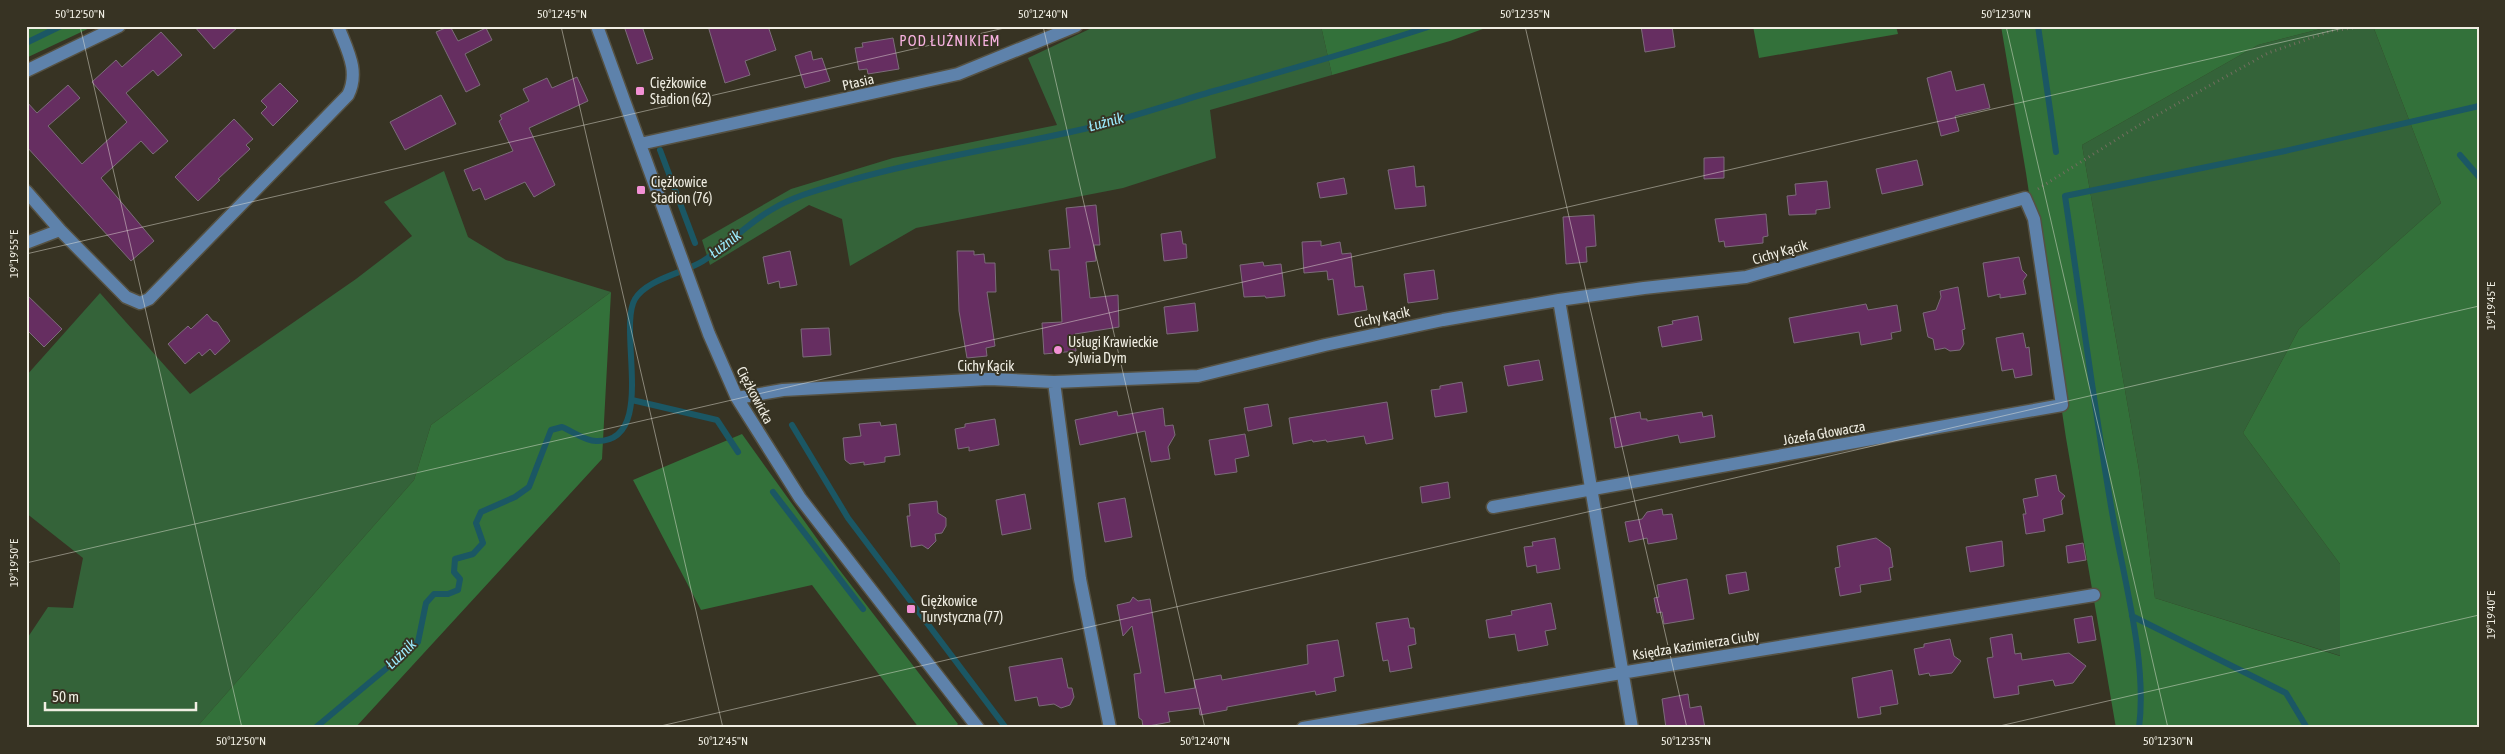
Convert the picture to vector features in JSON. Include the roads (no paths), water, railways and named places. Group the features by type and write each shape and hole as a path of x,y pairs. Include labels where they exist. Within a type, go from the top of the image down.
{"street":[{"path":"26,70 118,26"},
{"path":"26,191 60,230 126,298 140,304 149,299 348,95 353,85 354,71 338,26"},
{"name":"Ciężkowicka","path":"597,26 709,334 737,398 800,498 978,728"},
{"name":"Ptasia","path":"640,144 958,74 1076,26"},
{"name":"Cichy Kącik","path":"737,398 783,390 989,379 1054,382 1198,376 1325,345 1443,320 1559,300 1644,288 1746,277 2025,198 2034,219 2062,405"},
{"path":"26,243 60,230"},
{"path":"1559,300 1621,673 1632,728"},
{"path":"1054,382 1080,579 1110,728"},
{"name":"Józefa Głowacza","path":"1494,507 2062,405"},
{"name":"Księdza Kazimierza Ciuby","path":"1303,728 1621,673 2094,595"}],"waterway":[{"path":"26,43 61,26"},
{"name":"Łużnik","path":"315,728 418,642 426,603 434,594 448,594 458,590 460,579 454,572 455,559 473,554 483,543 476,523 481,512 515,497 529,487 551,430 562,427 583,438 596,441 615,437 626,424 631,405 631,314 635,299 648,286 703,261 762,216 781,204 812,192 884,171 1107,123 1350,52 1431,26"},
{"path":"2038,26 2056,152"},
{"path":"2139,728 2141,701 2137,644 2104,462 2065,196 2285,151 2479,106"},
{"path":"660,150 695,243"},
{"path":"2460,155 2479,177"},
{"path":"632,400 717,420 738,452"},
{"path":"792,425 848,518 1006,728"},
{"path":"773,492 863,609"},
{"path":"2132,616 2286,693 2307,728"}],"place":[{"name":"Ciężkowice Stadion (62)","path":"640,91"},
{"name":"Ciężkowice Stadion (76)","path":"641,190"},
{"name":"Usługi Krawieckie Sylwia Dym","path":"1058,350"},
{"name":"Ciężkowice Turystyczna (77)","path":"911,609"}],"district":[{"name":"POD ŁUŻNIKIEM","path":"950,41"}]}
